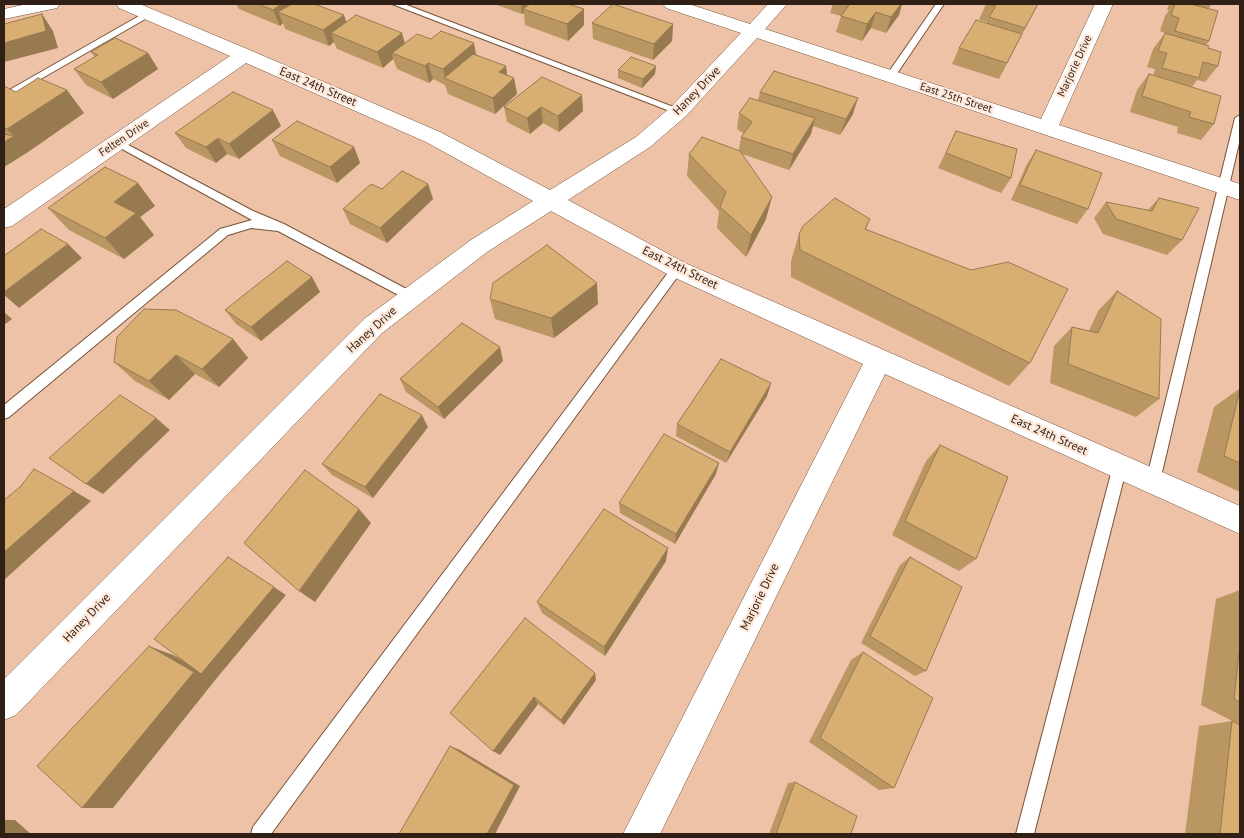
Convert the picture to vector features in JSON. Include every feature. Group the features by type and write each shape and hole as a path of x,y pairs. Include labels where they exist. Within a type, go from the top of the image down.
{"street":[{"path":"4,14 51,4"},
{"name":"East 24th Street","path":"125,4 433,137 677,269 1240,520"},
{"name":"East 25th Street","path":"672,4 1232,190"},
{"name":"Haney Drive","path":"4,703 373,326 410,296 479,246 643,142 679,111 778,4"},
{"name":"Marjorie Drive","path":"1047,128 1104,4"},
{"name":"Felten Drive","path":"4,220 244,55"},
{"name":"Marjorie Drive","path":"642,834 878,359"}],"lane":[{"path":"396,4 679,111"},
{"path":"891,76 940,4"},
{"path":"4,97 149,14"},
{"path":"1152,481 1232,190 1240,118"},
{"path":"117,142 249,214 280,227 410,296"},
{"path":"217,195 230,208 231,218 224,232"},
{"path":"4,413 224,232 251,224 280,227"},
{"path":"260,834 677,269"},
{"path":"1025,834 1120,466"}],"building":[{"path":"258,4 281,4 273,10"},
{"path":"292,4 314,4 344,15 323,30 278,12"},
{"path":"530,4 568,4 584,9 567,24 523,9"},
{"path":"613,4 673,24 654,44 592,23"},
{"path":"850,4 901,4 891,17 876,12 867,24 841,16"},
{"path":"986,4 1038,4 1025,28 989,17 996,6"},
{"path":"1175,4 1190,4 1218,11 1209,41 1175,31 1179,18 1171,15"},
{"path":"42,14 46,31 4,43 4,24"},
{"path":"356,15 402,33 377,52 331,33"},
{"path":"976,20 1022,34 1007,63 959,48"},
{"path":"441,31 474,43 443,69 428,63 425,66 392,53 417,34 431,39"},
{"path":"1165,33 1209,46 1208,48 1221,52 1218,66 1203,62 1199,78 1162,68 1167,53 1158,51"},
{"path":"115,38 148,53 101,82 74,69 98,55 91,52"},
{"path":"473,54 506,66 499,72 514,78 493,98 444,78"},
{"path":"631,57 656,66 643,79 618,70"},
{"path":"774,71 858,98 846,119 760,92"},
{"path":"1149,74 1221,96 1214,124 1189,117 1191,112 1142,96"},
{"path":"542,77 582,95 558,116 541,107 527,118 504,107"},
{"path":"38,78 67,90 7,129 4,128 4,86 16,92"},
{"path":"233,92 273,110 229,144 218,138 206,147 175,133"},
{"path":"750,98 815,118 793,154 741,137 752,122 739,113"},
{"path":"297,121 354,147 330,167 272,140"},
{"path":"956,131 1017,149 1011,178 946,153"},
{"path":"4,134 14,136 4,142"},
{"path":"702,137 740,151 772,197 751,235 720,207 726,192 689,154"},
{"path":"1036,150 1102,173 1088,209 1020,185"},
{"path":"105,167 138,183 114,202 136,213 105,238 48,208"},
{"path":"402,171 428,184 380,228 343,209 371,184 382,189"},
{"path":"835,198 870,219 865,229 971,270 1008,262 1068,289 1030,363 800,250 799,234 803,226"},
{"path":"1159,198 1199,208 1182,240 1116,219 1106,202 1152,211"},
{"path":"41,229 68,244 4,292 4,256"},
{"path":"547,245 597,283 551,318 490,299 493,283"},
{"path":"287,261 312,277 251,327 225,310"},
{"path":"1117,291 1161,319 1159,399 1068,364 1072,327 1098,333"},
{"path":"144,309 176,310 233,339 202,369 176,355 149,381 114,362 117,337"},
{"path":"462,323 500,347 438,407 400,379"},
{"path":"721,359 771,383 730,452 677,424"},
{"path":"1240,389 1240,463 1224,456"},
{"path":"380,394 422,415 365,487 322,464"},
{"path":"120,395 156,418 86,484 49,458"},
{"path":"664,434 719,463 676,534 619,503"},
{"path":"940,445 1008,477 976,559 905,521"},
{"path":"34,469 74,491 4,552 4,500 20,487"},
{"path":"305,470 359,509 299,591 244,543"},
{"path":"604,509 668,548 604,647 537,602"},
{"path":"228,557 274,587 201,674 154,639"},
{"path":"910,557 962,587 926,671 870,636"},
{"path":"525,618 595,673 561,720 534,697 493,751 450,713"},
{"path":"1240,643 1240,702 1234,699"},
{"path":"149,646 194,672 82,808 37,766"},
{"path":"863,652 933,698 894,788 820,738"},
{"path":"1232,721 1240,725 1240,834 1220,834"},
{"path":"450,746 514,785 487,834 399,834"},
{"path":"795,782 857,816 851,834 776,834"}]}
